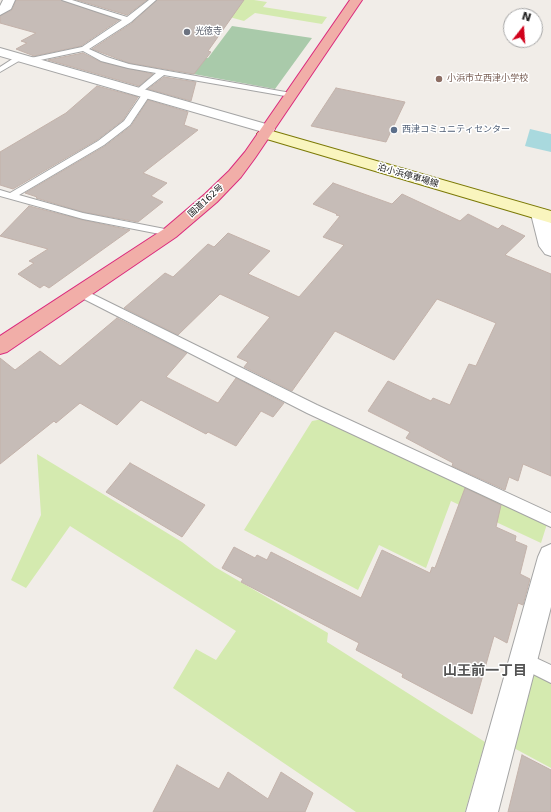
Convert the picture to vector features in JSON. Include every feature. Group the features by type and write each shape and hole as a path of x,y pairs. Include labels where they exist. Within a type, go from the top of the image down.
{"highway":[{"name":"国道162号","path":"0,346 82,293 170,233 211,198 235,174 267,131 356,0"}],"main road":[{"name":"泊小浜停車場線","path":"267,131 546,216"}],"street":[{"path":"0,11 7,7 9,0"},
{"path":"0,52 267,131"},
{"path":"546,216 548,246 551,250"},
{"path":"482,812 551,557"}],"lane":[{"path":"65,0 128,20"},
{"path":"0,70 24,59 84,49 128,20 153,0"},
{"path":"84,49 104,59 128,66 163,71 291,95"},
{"path":"11,196 101,143 127,123 142,94 163,71"},
{"path":"0,193 83,216 170,233"},
{"path":"82,293 312,409 551,520"},
{"path":"523,660 551,674"}],"green space":[{"path":"208,0 254,0 267,2 263,7 327,17 322,24 255,13 244,21 197,8"},
{"path":"232,26 312,38 275,89 177,71 189,56 208,58"},
{"path":"323,419 547,524 541,543 451,501 426,568 379,545 358,590 244,530 312,421"},
{"path":"37,454 182,542 215,567 328,633 327,642 485,742 465,812 356,812 173,688 196,649 216,660 236,631 70,526 26,588 11,580 41,515"},
{"path":"532,672 551,681 551,768 512,747"}],"water":[{"path":"530,129 551,134 551,152 525,146"}],"building":[{"path":"16,0 61,0 119,20 81,46 34,56 16,49 27,43 21,41 36,33 0,23 0,16 12,10"},
{"path":"77,0 147,0 127,15"},
{"path":"157,0 244,0 208,51 211,52 194,74 129,63 92,49 132,23"},
{"path":"83,53 101,62 153,74 139,86 48,60"},
{"path":"164,77 196,82 191,101 148,89"},
{"path":"97,86 138,97 123,120 97,140 13,189 0,185 0,152 66,113"},
{"path":"336,88 405,102 386,142 311,126"},
{"path":"148,100 188,112 184,125 198,130 143,173 167,183 151,196 163,202 138,222 83,212 36,198 37,197 25,193 105,146 131,126"},
{"path":"333,183 392,204 402,194 460,221 468,214 498,229 502,225 525,236 505,255 551,274 551,476 523,464 518,481 509,477 505,490 452,466 453,463 406,438 410,432 368,411 388,381 431,401 433,398 450,405 469,364 476,366 496,323 437,299 394,360 335,331 292,391 244,367 248,362 237,357 270,317 220,294 178,335 124,308 165,273 173,277 208,244 214,247 228,233 270,251 248,274 299,297 344,245 323,237 340,216 313,204"},
{"path":"29,206 130,230 49,288 44,285 40,288 18,274 34,263 29,261 48,249 0,236"},
{"path":"117,318 187,353 166,377 218,403 236,378 284,403 273,417 261,411 236,446 208,432 206,434 141,400 117,425 80,403 56,423 54,421 0,464 0,358 15,370 40,351 60,366"},
{"path":"130,463 205,505 182,537 106,492"},
{"path":"465,488 501,505 496,527 516,536 515,541 527,546 520,574 530,579 523,605 518,603 507,643 494,636 472,714 402,677 403,674 356,650 359,643 241,582 243,579 222,568 234,547 255,558 257,555 267,560 271,552 361,598 382,550 430,573 432,567 435,568"},
{"path":"522,755 551,770 551,812 508,812"},
{"path":"177,765 219,789 228,772 268,799 281,772 313,793 305,812 153,812"}],"place":[{"name":"光徳寺","path":"187,32"},
{"name":"小浜市立西津小学校","path":"439,79"},
{"name":"西津コミュニティセンター","path":"394,130"}],"district":[{"name":"山王前一丁目","path":"485,671"}]}
